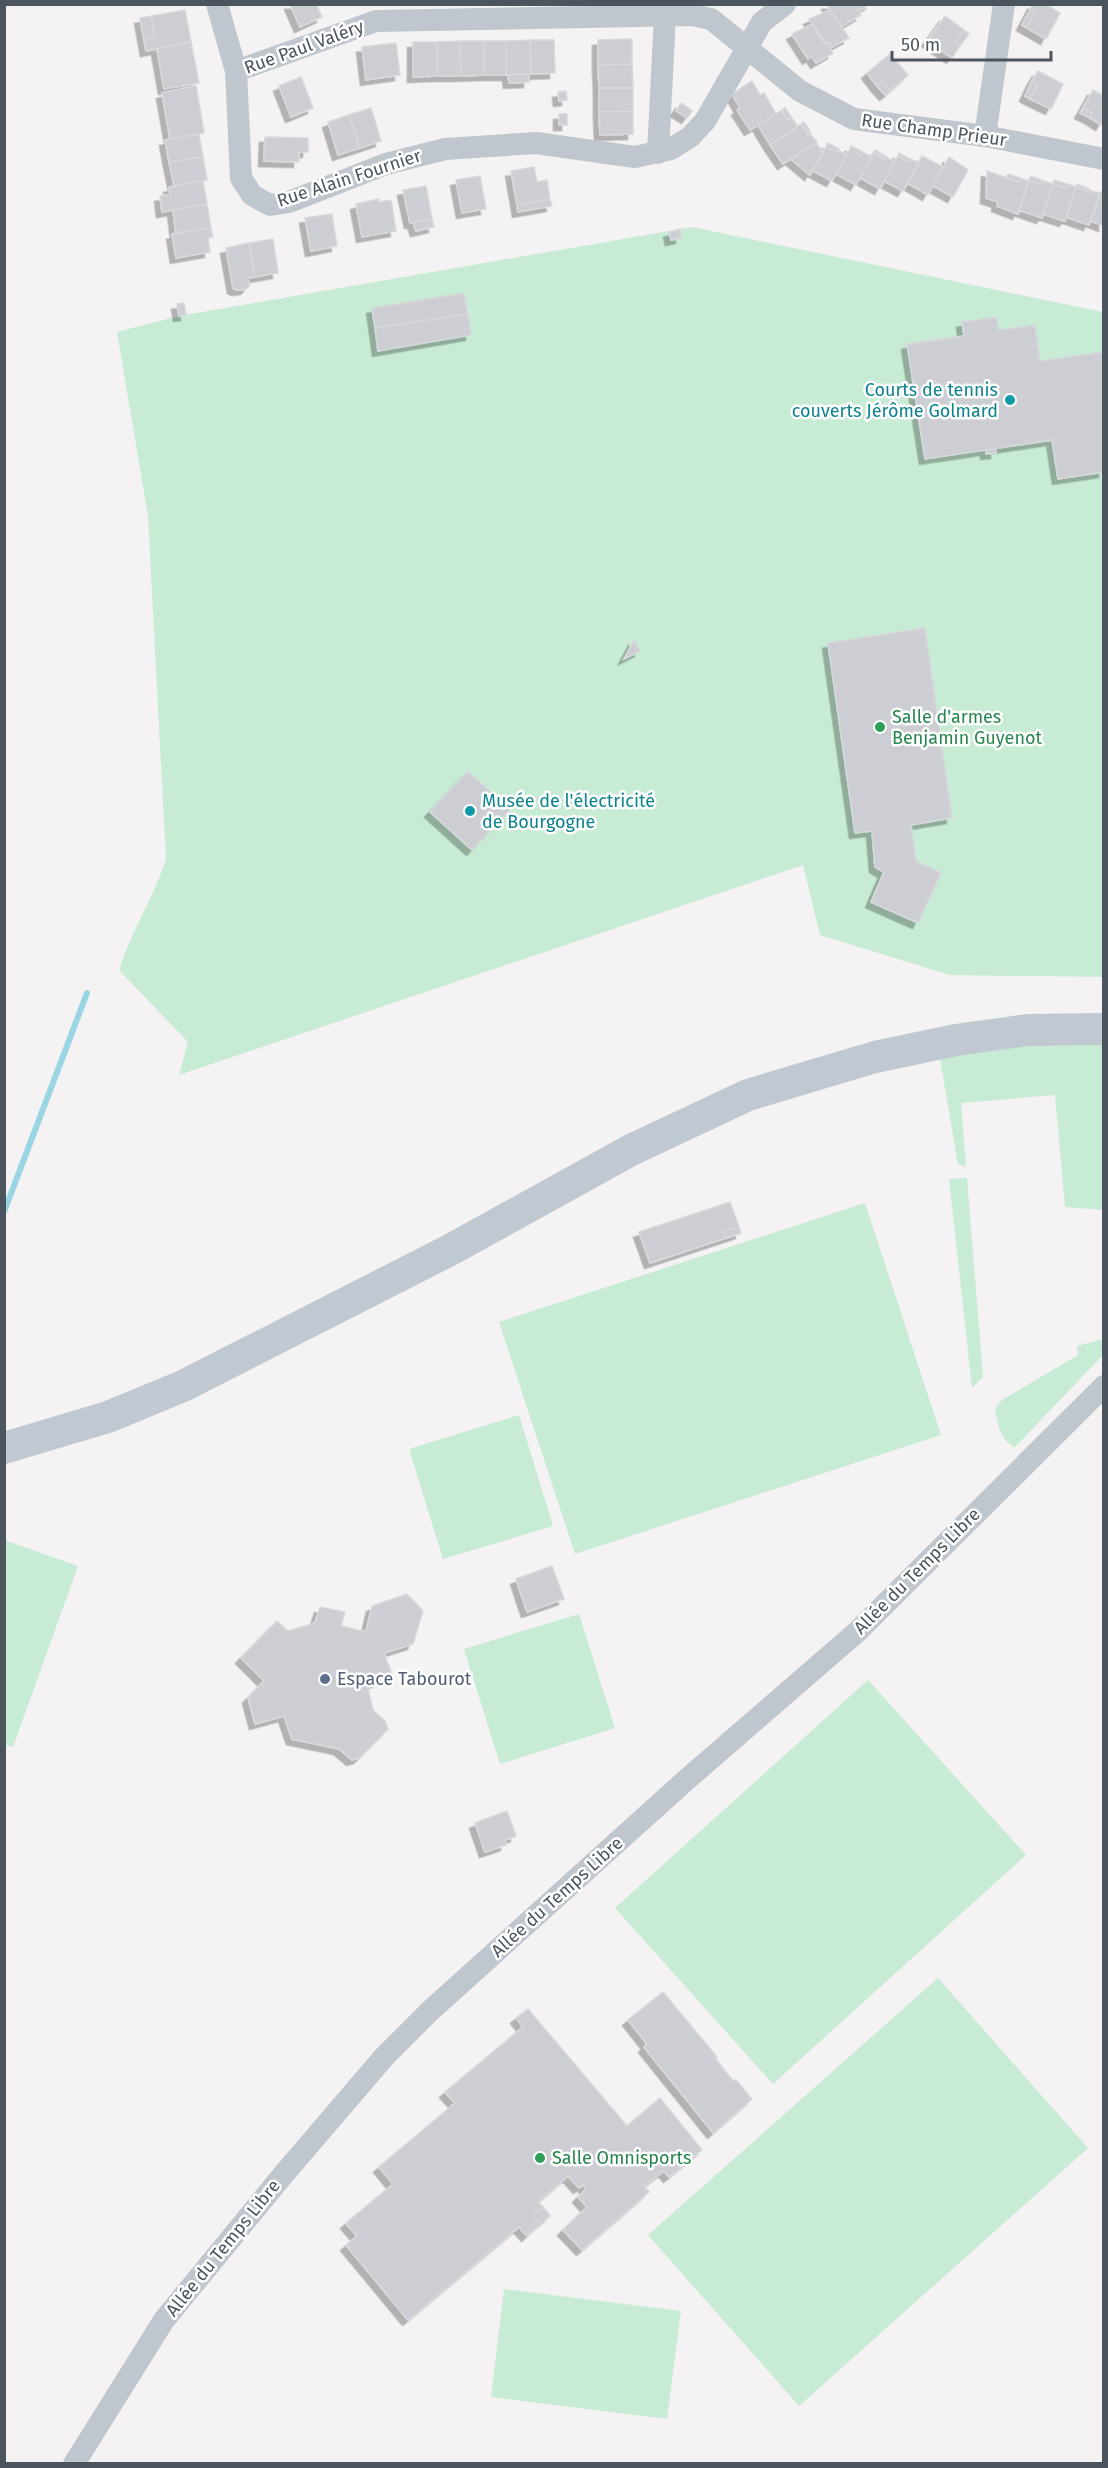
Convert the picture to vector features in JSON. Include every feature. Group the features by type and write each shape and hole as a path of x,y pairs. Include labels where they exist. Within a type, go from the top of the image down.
{"street":[{"name":"Rue Alain Fournier","path":"217,4 236,71 242,178 252,195 270,205 289,202 386,164 445,149 536,143 623,157 658,153 682,143 698,130 749,50 762,22 785,4"},
{"path":"985,135 1004,4"},
{"name":"Rue Paul Valéry","path":"236,71 376,21 394,12 665,15"},
{"path":"658,153 665,15 711,18 749,50"},
{"name":"Rue Champ Prieur","path":"749,50 800,91 854,119 985,135 1104,159"},
{"path":"4,1448 108,1417 183,1386 450,1250 631,1150 748,1095 875,1057 956,1040 1028,1030 1104,1029"},
{"name":"Allée du Temps Libre","path":"74,2463 164,2320 384,2057 430,2012 676,1789 858,1631 1104,1386"}],"green space":[{"path":"692,227 1103,312 1103,977 950,975 820,935 803,865 179,1075 188,1042 119,970 166,859 148,516 117,332 179,316"},
{"path":"1103,1041 1103,1210 1065,1207 1055,1095 961,1103 966,1167 958,1164 940,1059 986,1049"},
{"path":"967,1178 983,1377 972,1388 949,1179"},
{"path":"865,1203 941,1435 575,1554 499,1322"},
{"path":"1103,1339 1103,1355 1014,1448 1009,1444 1000,1431 995,1409 1002,1400 1078,1355 1077,1346"},
{"path":"519,1415 553,1526 443,1559 409,1449"},
{"path":"4,1540 78,1566 13,1747 4,1744"},
{"path":"579,1614 615,1728 500,1764 464,1649"},
{"path":"868,1680 1026,1855 773,2084 615,1908"},
{"path":"938,1978 1088,2148 799,2406 648,2235"},
{"path":"504,2289 681,2311 667,2419 491,2397"}],"building":[{"path":"290,4 316,4 322,17 300,27"},
{"path":"827,4 854,4 861,15 841,27"},
{"path":"854,4 870,4 859,11"},
{"path":"1033,4 1045,4 1060,13 1046,39 1027,28 1035,13 1030,10"},
{"path":"185,10 191,42 146,51 144,40 155,37 151,16"},
{"path":"830,10 849,38 832,47 829,42 825,44 809,19"},
{"path":"1030,10 1035,13 1027,28 1022,25"},
{"path":"151,16 155,37 144,40 140,18"},
{"path":"945,16 964,30 955,42 960,46 952,58 927,41"},
{"path":"813,24 833,53 816,63 812,56 808,59 792,34"},
{"path":"964,30 969,34 960,46 955,42"},
{"path":"632,39 632,64 598,65 598,40"},
{"path":"530,40 531,74 506,75 506,41"},
{"path":"530,40 554,40 555,73 531,74"},
{"path":"460,41 484,41 484,75 461,76"},
{"path":"460,41 461,76 437,76 437,42"},
{"path":"484,41 506,41 506,75 484,75"},
{"path":"191,42 199,83 164,89 157,49"},
{"path":"413,42 437,42 437,76 413,77"},
{"path":"396,43 400,75 366,80 362,47"},
{"path":"890,54 908,75 890,91 882,81 877,86 867,73"},
{"path":"632,64 633,88 599,88 598,65"},
{"path":"1038,71 1063,84 1051,109 1030,99 1038,84 1032,81"},
{"path":"529,74 529,82 509,83 508,75"},
{"path":"301,77 313,108 291,117 279,86"},
{"path":"752,81 760,95 764,93 776,114 750,130 737,110 740,108 732,94"},
{"path":"882,81 890,91 885,95 877,86"},
{"path":"1032,81 1038,84 1030,99 1025,96"},
{"path":"196,86 204,133 170,139 162,93"},
{"path":"599,88 633,88 633,111 599,112"},
{"path":"1093,90 1104,96 1104,120 1101,125 1090,118 1092,113 1083,108"},
{"path":"566,91 567,100 559,101 558,92"},
{"path":"681,103 692,111 687,118 676,111"},
{"path":"371,108 381,141 360,148 349,115"},
{"path":"785,108 792,118 788,120 782,110"},
{"path":"1083,108 1092,113 1090,118 1080,113"},
{"path":"782,110 788,120 792,118 798,127 770,145 758,125"},
{"path":"633,111 633,134 600,135 599,112"},
{"path":"559,114 567,114 567,125 559,125"},
{"path":"349,115 360,148 338,155 328,122"},
{"path":"804,122 811,133 808,135 801,124"},
{"path":"801,124 817,142 783,164 770,145"},
{"path":"199,134 203,157 169,162 165,140"},
{"path":"265,137 308,138 308,152 299,152 299,162 264,161"},
{"path":"816,143 823,152 810,175 791,159"},
{"path":"828,143 839,149 837,153 826,147"},
{"path":"851,146 863,152 860,156 850,149"},
{"path":"826,147 847,154 832,181 813,171"},
{"path":"850,149 860,156 863,152 871,157 856,185 836,174"},
{"path":"875,150 887,157 885,160 873,153"},
{"path":"873,153 895,161 880,189 860,178"},
{"path":"899,153 910,159 909,162 898,156"},
{"path":"898,156 909,162 910,159 919,163 903,191 884,181"},
{"path":"922,156 943,167 928,195 907,183"},
{"path":"203,157 207,180 174,186 169,162"},
{"path":"949,157 968,170 953,197 933,186"},
{"path":"534,167 537,182 547,180 550,199 517,205 511,171"},
{"path":"987,171 1019,182 1020,178 1029,181 1018,214 997,206 998,202 986,198"},
{"path":"1008,174 1020,178 1019,182 1007,177"},
{"path":"480,176 486,209 462,213 456,180"},
{"path":"1031,176 1044,181 1042,185 1029,180"},
{"path":"1029,180 1042,185 1044,181 1053,184 1042,218 1019,210"},
{"path":"1054,180 1067,184 1066,188 1053,184"},
{"path":"203,181 207,204 162,212 160,196 170,195 169,187"},
{"path":"1053,184 1066,188 1067,184 1076,187 1065,221 1043,214"},
{"path":"1077,184 1089,189 1088,192 1076,187"},
{"path":"426,186 432,219 410,223 403,190"},
{"path":"1076,187 1100,193 1089,225 1066,217"},
{"path":"1101,192 1104,193 1104,226 1091,221"},
{"path":"379,199 379,202 391,200 396,231 362,237 356,204"},
{"path":"550,199 552,206 518,212 517,205"},
{"path":"207,204 211,228 176,234 173,210"},
{"path":"332,214 337,246 311,251 305,218"},
{"path":"432,219 434,227 416,231 413,222"},
{"path":"211,228 213,237 208,238 210,252 176,258 172,234"},
{"path":"680,229 681,238 671,240 669,232"},
{"path":"273,239 278,273 255,277 249,243"},
{"path":"249,243 255,277 248,278 249,286 246,289 237,290 233,288 226,248"},
{"path":"464,293 468,314 375,328 372,308"},
{"path":"184,303 186,315 179,316 177,304"},
{"path":"468,314 471,335 378,351 375,328"},
{"name":"Courts de tennis couverts Jérôme Golmard","path":"996,317 999,330 1035,325 1040,361 1104,352 1104,472 1058,479 1052,440 925,459 907,344 964,336 962,322"},
{"path":"996,448 996,453 986,454 986,450"},
{"path":"925,628 952,818 911,825 916,861 941,873 918,923 871,902 884,872 875,867 872,831 855,833 828,643"},
{"path":"634,640 640,651 624,659"},
{"name":"Musée de l'électricité de Bourgogne","path":"468,771 510,810 472,850 430,812"},
{"path":"730,1202 739,1227 724,1231 726,1238 650,1263 639,1232"},
{"path":"739,1227 741,1233 726,1238 724,1231"},
{"path":"552,1566 564,1599 527,1612 516,1579"},
{"name":"Espace Tabourot","path":"407,1594 423,1611 413,1644 384,1653 393,1677 367,1685 373,1710 385,1721 388,1729 359,1758 352,1760 339,1749 292,1739 284,1716 255,1724 248,1698 264,1681 241,1658 277,1621 288,1631 315,1623 320,1607 345,1612 341,1626 366,1632 372,1606"},
{"path":"507,1811 516,1836 505,1840 506,1845 485,1852 475,1823"},
{"path":"663,1992 717,2057 715,2058 733,2081 736,2080 752,2099 713,2133 644,2047 647,2044 628,2020"},
{"name":"Salle Omnisports","path":"528,2009 627,2126 660,2098 702,2150 669,2177 664,2171 644,2186 649,2192 582,2250 563,2230 587,2207 578,2197 586,2189 583,2185 579,2188 568,2176 538,2202 543,2207 533,2216 540,2224 527,2236 519,2227 408,2320 346,2245 357,2236 346,2223 393,2184 379,2167 455,2103 445,2092 523,2027 516,2018"},
{"path":"543,2207 550,2216 540,2224 533,2216"}],"waterway":[{"path":"4,1212 87,993"}],"place":[{"name":"Courts de tennis couverts Jérôme Golmard","path":"1010,400"},
{"name":"Salle d'armes Benjamin Guyenot","path":"880,727"},
{"name":"Musée de l'électricité de Bourgogne","path":"470,811"},
{"name":"Espace Tabourot","path":"325,1679"},
{"name":"Salle Omnisports","path":"540,2158"}]}
